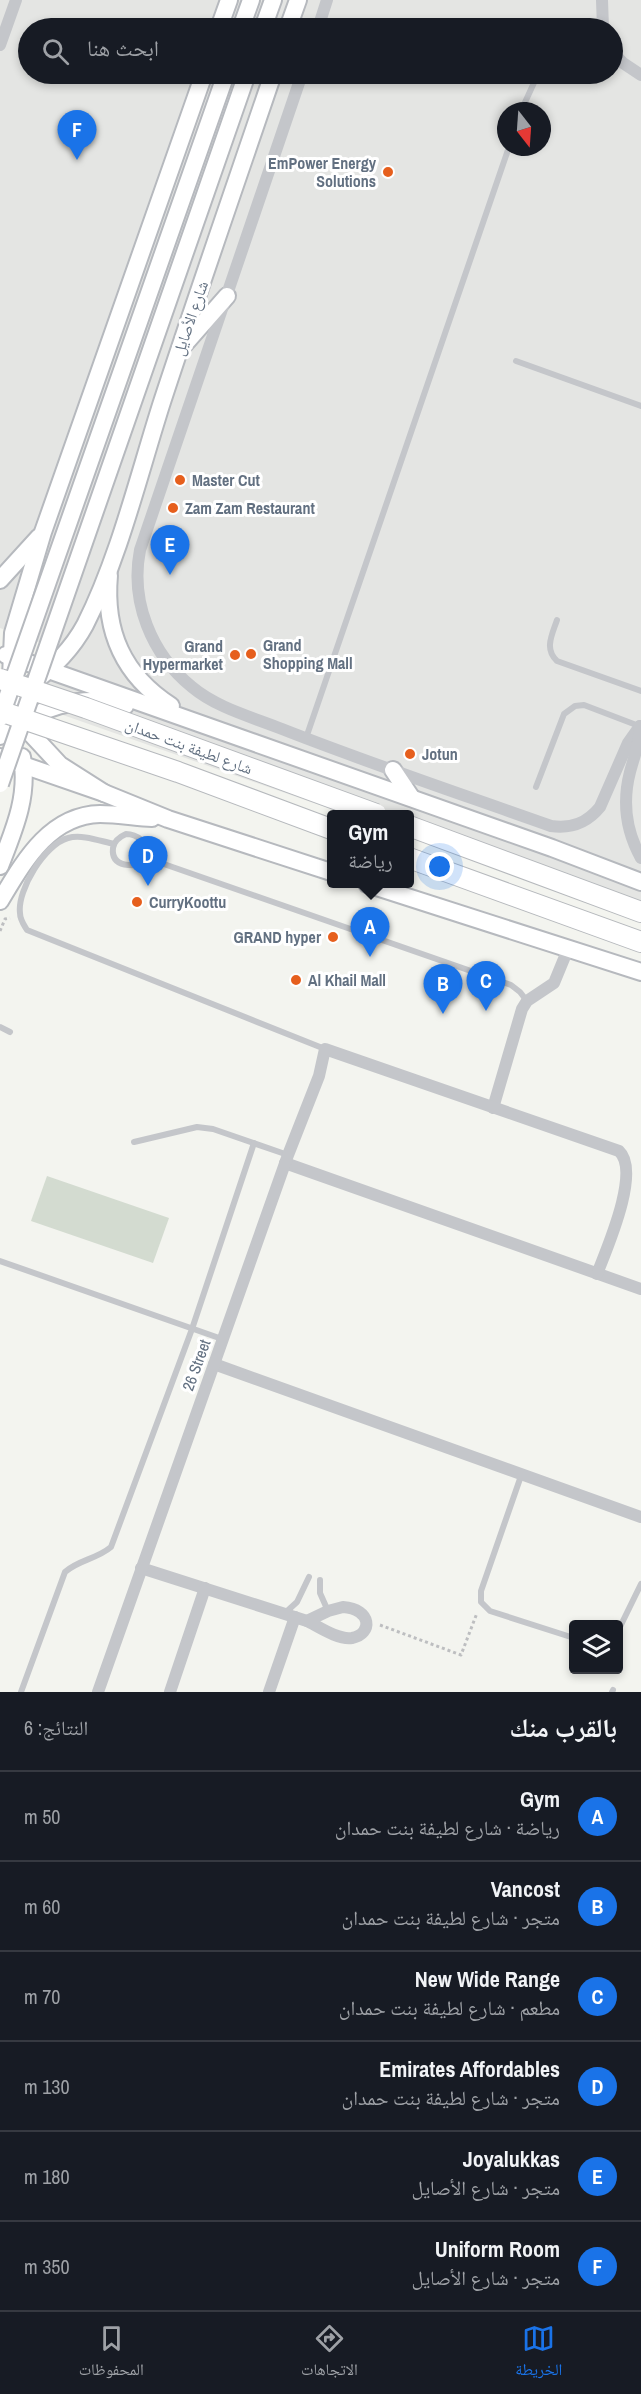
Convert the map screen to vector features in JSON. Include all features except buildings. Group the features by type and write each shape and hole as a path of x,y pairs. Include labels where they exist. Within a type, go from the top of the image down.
{"main road":[{"name":"شارع لطيفة بنت حمدان","path":"0,679 365,810"},
{"name":"شارع لطيفة بنت حمدان","path":"4,704 327,828"},
{"path":"414,828 641,912"},
{"path":"414,860 641,942"}],"street":[{"path":"0,45 16,0"},
{"path":"223,18 229,0"},
{"path":"245,18 251,0"},
{"path":"267,18 273,0"},
{"path":"292,18 298,0"},
{"path":"321,18 327,0"},
{"path":"600,18 602,0"},
{"path":"623,63 641,75"},
{"path":"0,866 21,810 24,790 23,766 8,726 4,704 5,655 44,532 201,84"},
{"path":"8,726 223,84"},
{"path":"0,784 245,84"},
{"name":"شارع الأصايل","path":"110,564 270,84"},
{"path":"299,84 140,550 136,568 140,607 146,625 160,651 177,674 207,698 306,738 551,826 574,826 584,822 600,807 628,743 640,725"},
{"path":"179,351 227,297"},
{"path":"0,580 44,532"},
{"path":"4,704 49,671 62,657 84,626 110,564"},
{"path":"110,564 110,615 119,650 125,662 146,688 192,719"},
{"path":"5,655 411,797 641,882"},
{"path":"8,726 57,706 89,701 118,704 175,721 192,719"},
{"path":"640,725 626,799 630,835 641,858"},
{"path":"8,726 60,765 104,793"},
{"path":"0,758 104,793 168,819 327,871"},
{"path":"393,770 411,797"},
{"path":"0,901 33,850 46,836 62,825 99,814 168,819"},
{"path":"379,888 640,974"},
{"path":"493,1108 522,1009 527,1001 554,983 568,949"},
{"path":"325,1049 603,1144 624,1156 628,1169 627,1183 614,1229 597,1274"},
{"name":"26 Street","path":"98,1692 286,1159 319,1076 325,1049"},
{"path":"286,1159 641,1289"},
{"path":"214,1364 641,1517"},
{"path":"141,1568 295,1617 337,1635 352,1638 364,1630 367,1620 360,1610 344,1607 295,1617"},
{"path":"170,1692 205,1588"},
{"path":"269,1692 295,1617"}],"lane":[{"path":"525,102 533,84"},
{"path":"306,738 506,156"},
{"path":"516,361 641,406"},
{"path":"557,620 549,647 557,661 641,691"},
{"path":"536,787 564,714 570,708 584,705 640,725"},
{"path":"161,863 137,836 126,834 114,844 116,859 124,865 161,863 511,985 527,1001"},
{"path":"114,844 76,837 59,842 38,862 22,895 20,914 27,930 325,1049"},
{"path":"0,1027 10,1032"},
{"path":"134,1142 197,1126 254,1143 286,1159"},
{"path":"21,1692 65,1572 71,1567 102,1554 111,1547 192,1329 254,1143"},
{"path":"0,1261 222,1340"},
{"path":"522,1473 480,1591 481,1602 490,1611 569,1637"},
{"path":"295,1617 297,1602 309,1577"},
{"path":"320,1580 320,1593 328,1611"},
{"path":"623,1621 641,1584"}],"path":[{"path":"0,931 5,919 20,914"},
{"path":"367,1620 461,1655 481,1602"}],"shaded area":[{"path":"0,0 641,0 641,919 414,839 414,810 334,810 26,702 46,645 0,628"},
{"path":"47,1176 169,1218 153,1263 31,1221"}],"place":[{"name":"Uniform Room","path":"77,160"},
{"name":"EmPower Energy Solutions","path":"388,172"},
{"name":"Master Cut","path":"180,480"},
{"name":"Zam Zam Restaurant","path":"173,508"},
{"name":"Joyalukkas","path":"170,575"},
{"name":"Grand Shopping Mall","path":"251,654"},
{"name":"Grand Hypermarket","path":"235,655"},
{"name":"Jotun","path":"410,754"},
{"name":"Emirates Affordables","path":"148,886"},
{"name":"CurryKoottu","path":"137,902"},
{"name":"GRAND hyper","path":"333,937"},
{"name":"Gym","path":"370,957"},
{"name":"Al Khail Mall","path":"296,980"},
{"name":"New Wide Range","path":"486,1011"},
{"name":"Vancost","path":"443,1014"}]}
